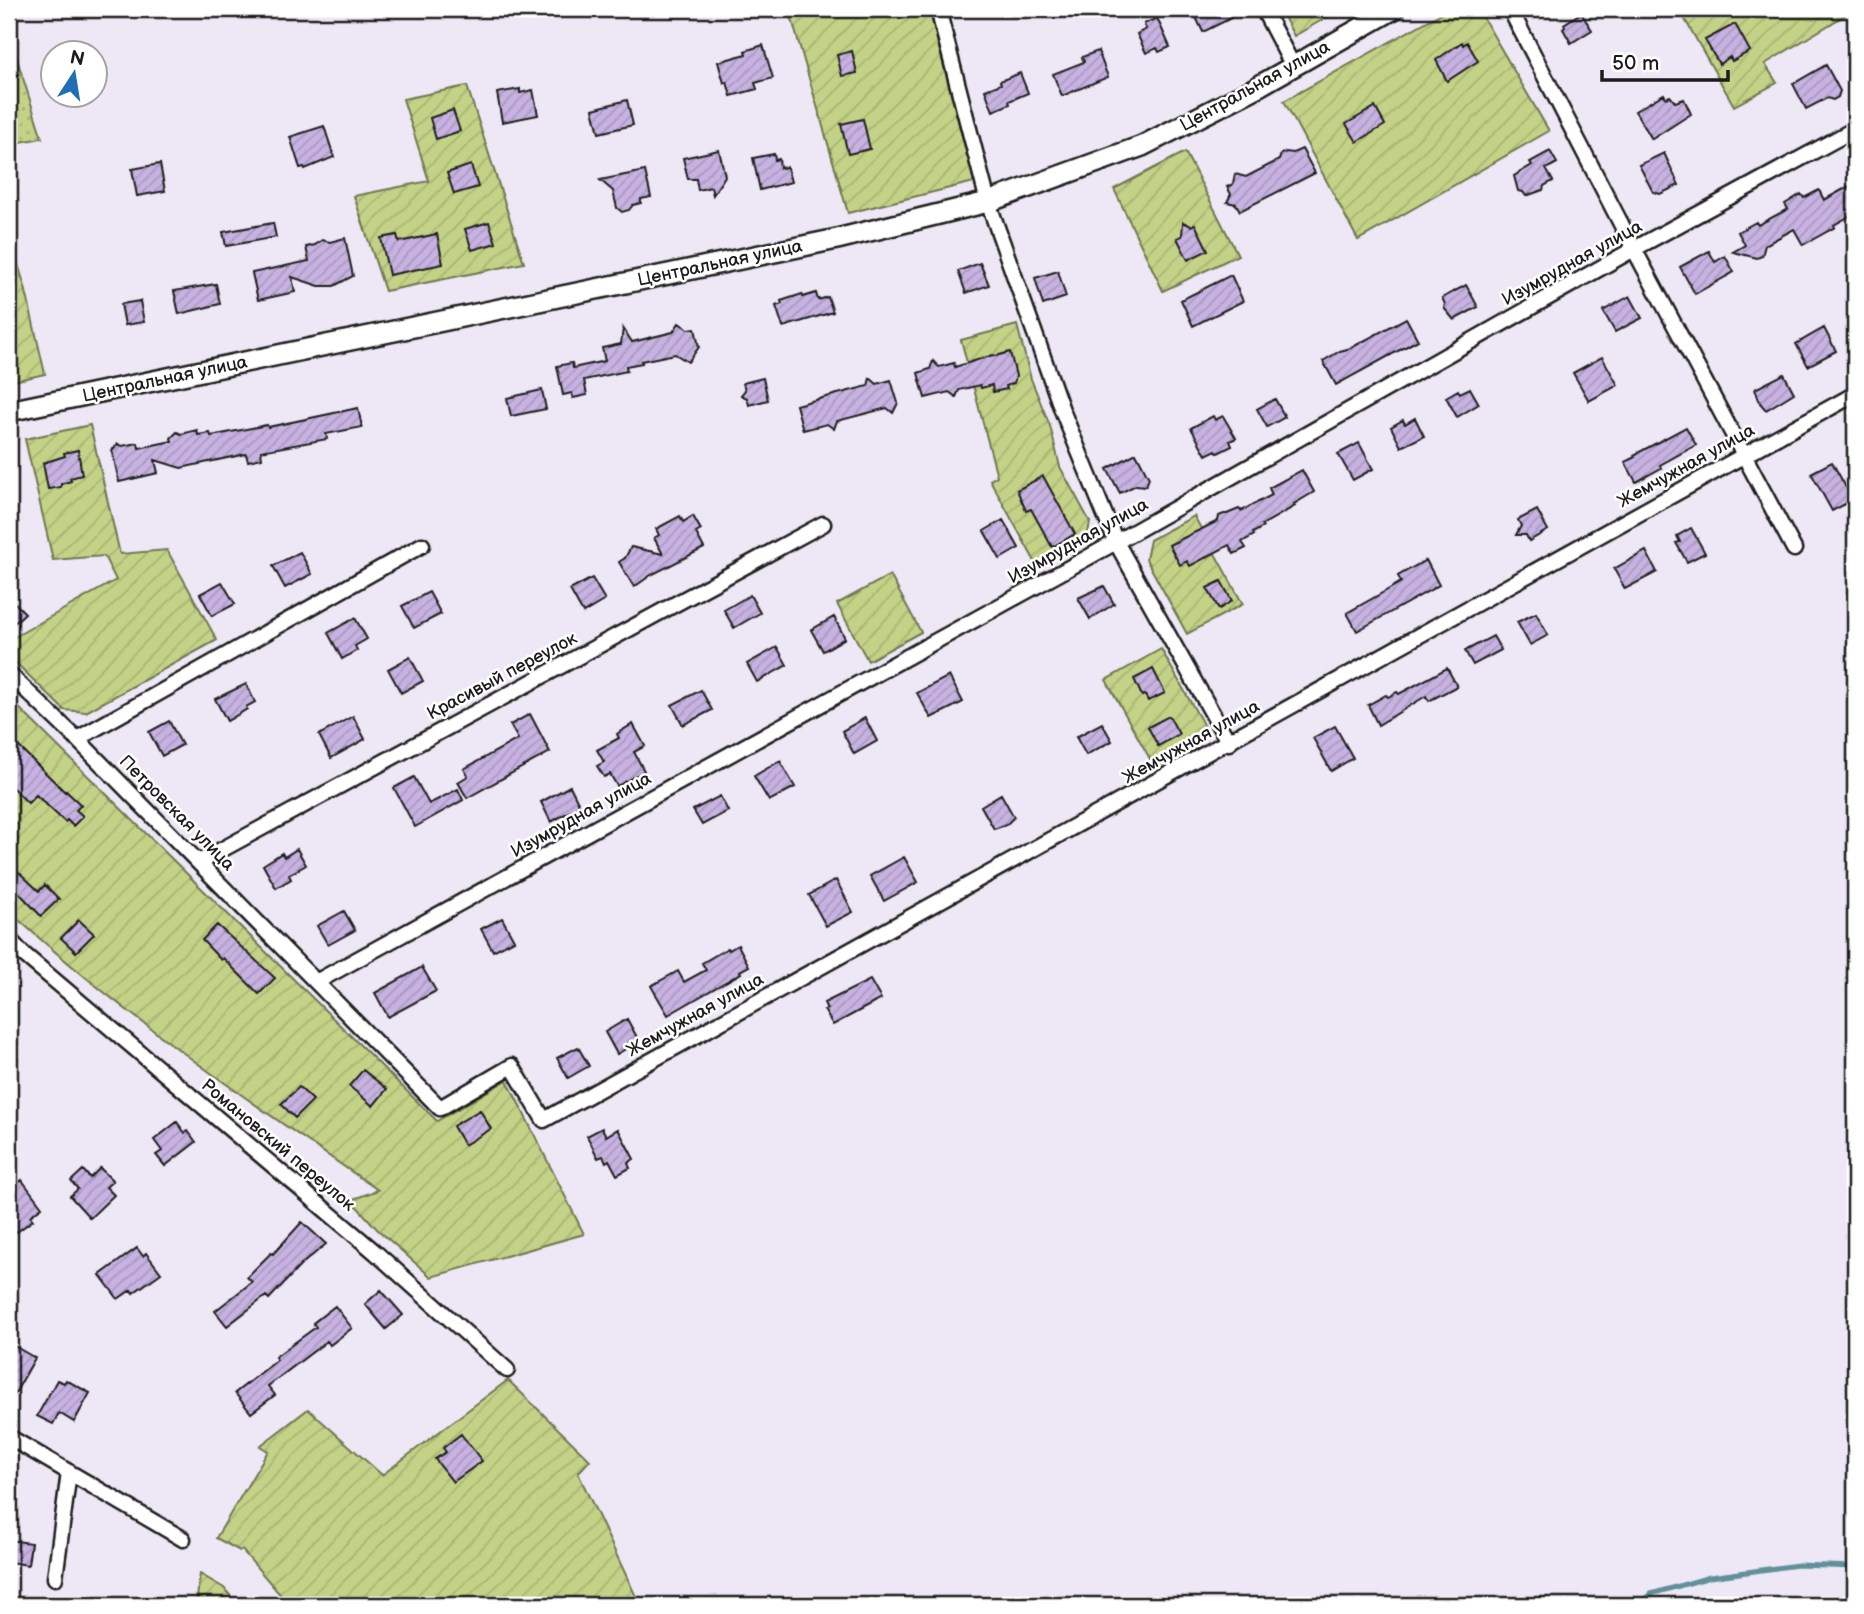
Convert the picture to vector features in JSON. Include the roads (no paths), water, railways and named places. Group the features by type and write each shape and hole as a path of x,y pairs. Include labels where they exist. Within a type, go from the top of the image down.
{"main road":[{"name":"Центральная улица","path":"9,411 838,239 988,202 1142,146 1250,91 1394,9"}],"street":[{"path":"939,9 988,202 1062,410 1115,542 1229,743"},
{"path":"1264,9 1293,66"},
{"path":"1510,9 1794,549"},
{"name":"Изумрудная улица","path":"316,982 1115,542 1634,249 1855,129"},
{"name":"Жемчужная улица","path":"544,1120 1855,394"},
{"name":"Красивый переулок","path":"199,862 824,524"},
{"path":"77,739 422,545"},
{"name":"Петровская улица","path":"9,674 77,739 440,1108 512,1066 544,1120"},
{"path":"9,939 21,952 9,961"},
{"name":"Романовский переулок","path":"21,952 375,1252 507,1370"},
{"path":"9,1437 183,1539"},
{"path":"55,1578 69,1472"}],"waterway":[{"path":"1639,1605 1651,1594 1710,1577 1798,1565 1855,1567"}]}
